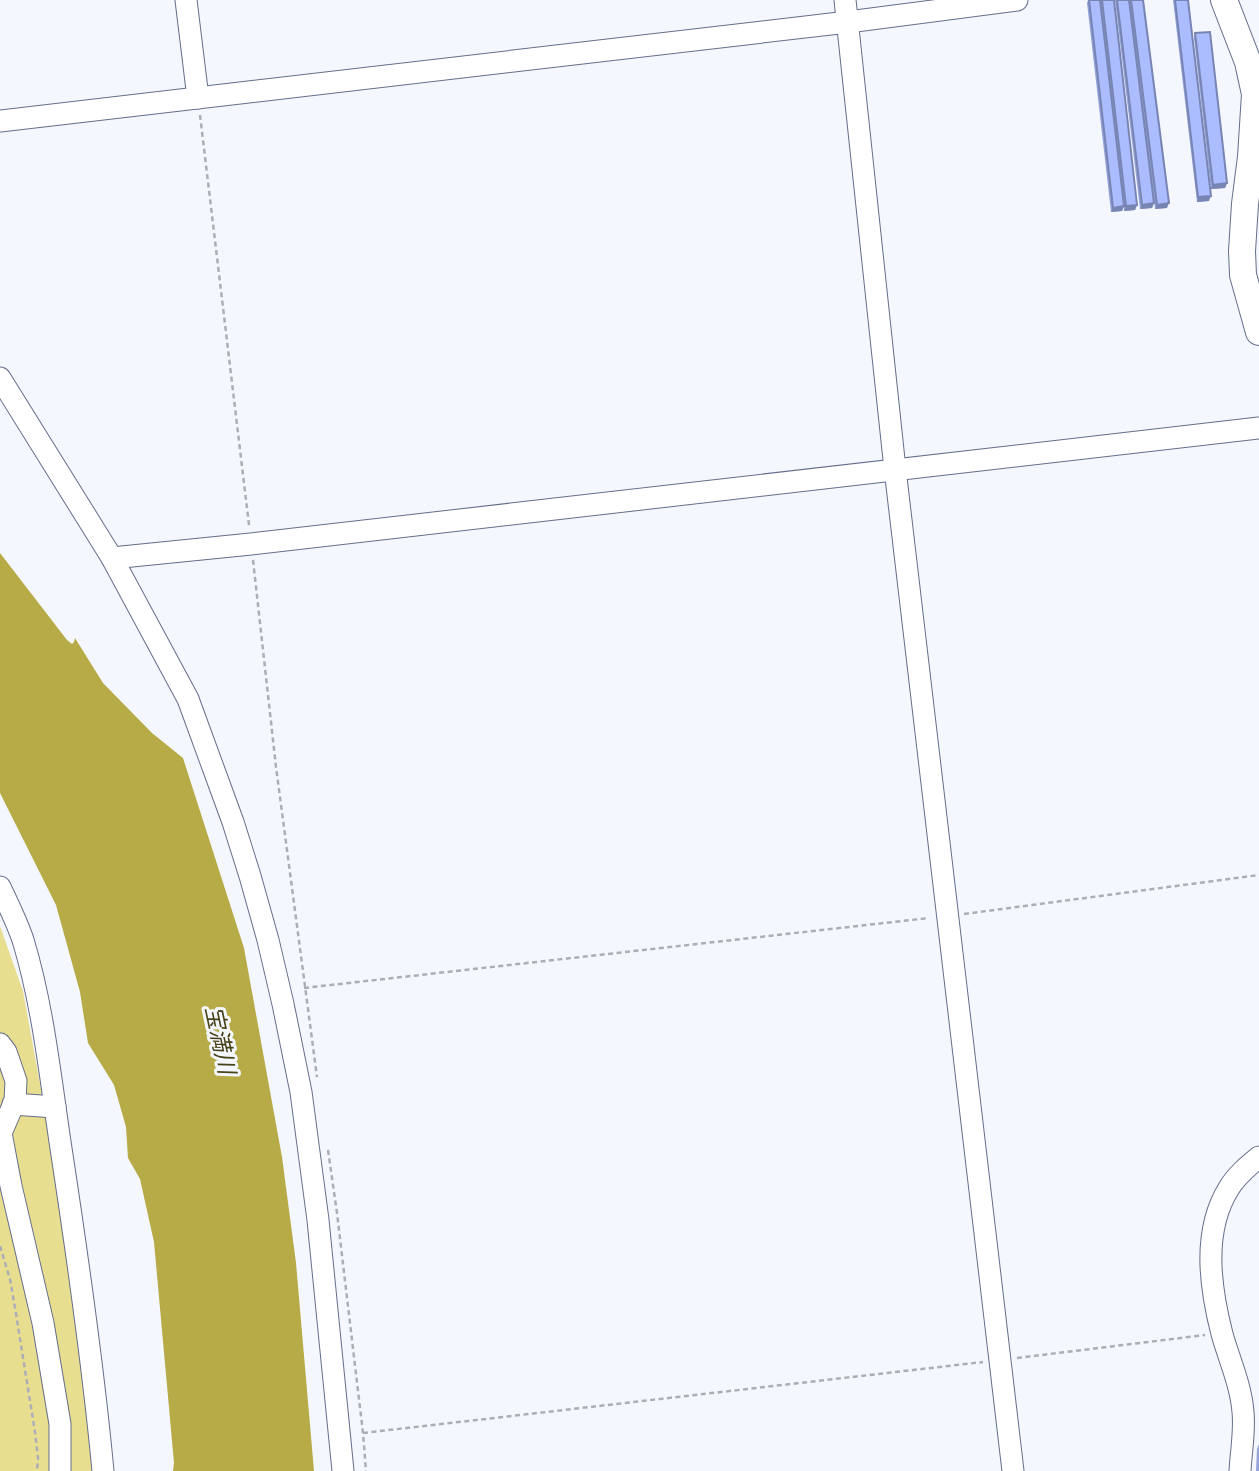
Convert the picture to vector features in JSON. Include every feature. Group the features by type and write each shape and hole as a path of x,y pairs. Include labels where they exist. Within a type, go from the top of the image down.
{"main road":[{"path":"1224,0 1248,62 1255,94 1252,203 1242,251 1243,275 1259,332"}],"street":[{"path":"186,0 198,98"},
{"path":"845,0 895,469 1013,1471"},
{"path":"0,121 1017,0"},
{"path":"0,378 112,558 188,699 233,822 268,940 301,1092 318,1220 343,1471"},
{"path":"112,558 1259,428"},
{"path":"0,887 22,939 43,1033 91,1353 103,1471"},
{"path":"0,1044 6,1052 16,1081 15,1101 0,1133 5,1190 43,1323 60,1424 60,1471"},
{"path":"13,1104 55,1107"},
{"path":"1240,1471 1243,1412 1211,1284 1212,1233 1220,1206 1230,1186 1259,1157"}],"path":[{"path":"198,98 304,988 948,916 1259,875"},
{"path":"0,1246 15,1308 35,1432 37,1471"},
{"path":"363,1433 1222,1333"}],"shaded area":[{"path":"0,926 23,991 43,1100 80,1347 94,1471 0,1471"}],"water":[{"name":"宝満川","path":"0,553 67,640 72,644 75,638 103,683 152,733 183,758 244,948 282,1157 296,1263 314,1471 173,1471 154,1242 140,1179 128,1158 126,1127 114,1085 88,1043 80,992 56,905 0,793"}],"building":[{"path":"1089,0 1100,0 1124,206 1113,208"},
{"path":"1102,0 1114,0 1137,205 1126,206"},
{"path":"1117,0 1129,0 1154,203 1142,205"},
{"path":"1131,0 1143,0 1169,203 1157,205"},
{"path":"1175,0 1188,0 1211,196 1198,197"},
{"path":"1210,32 1227,183 1213,185 1195,33"}]}
